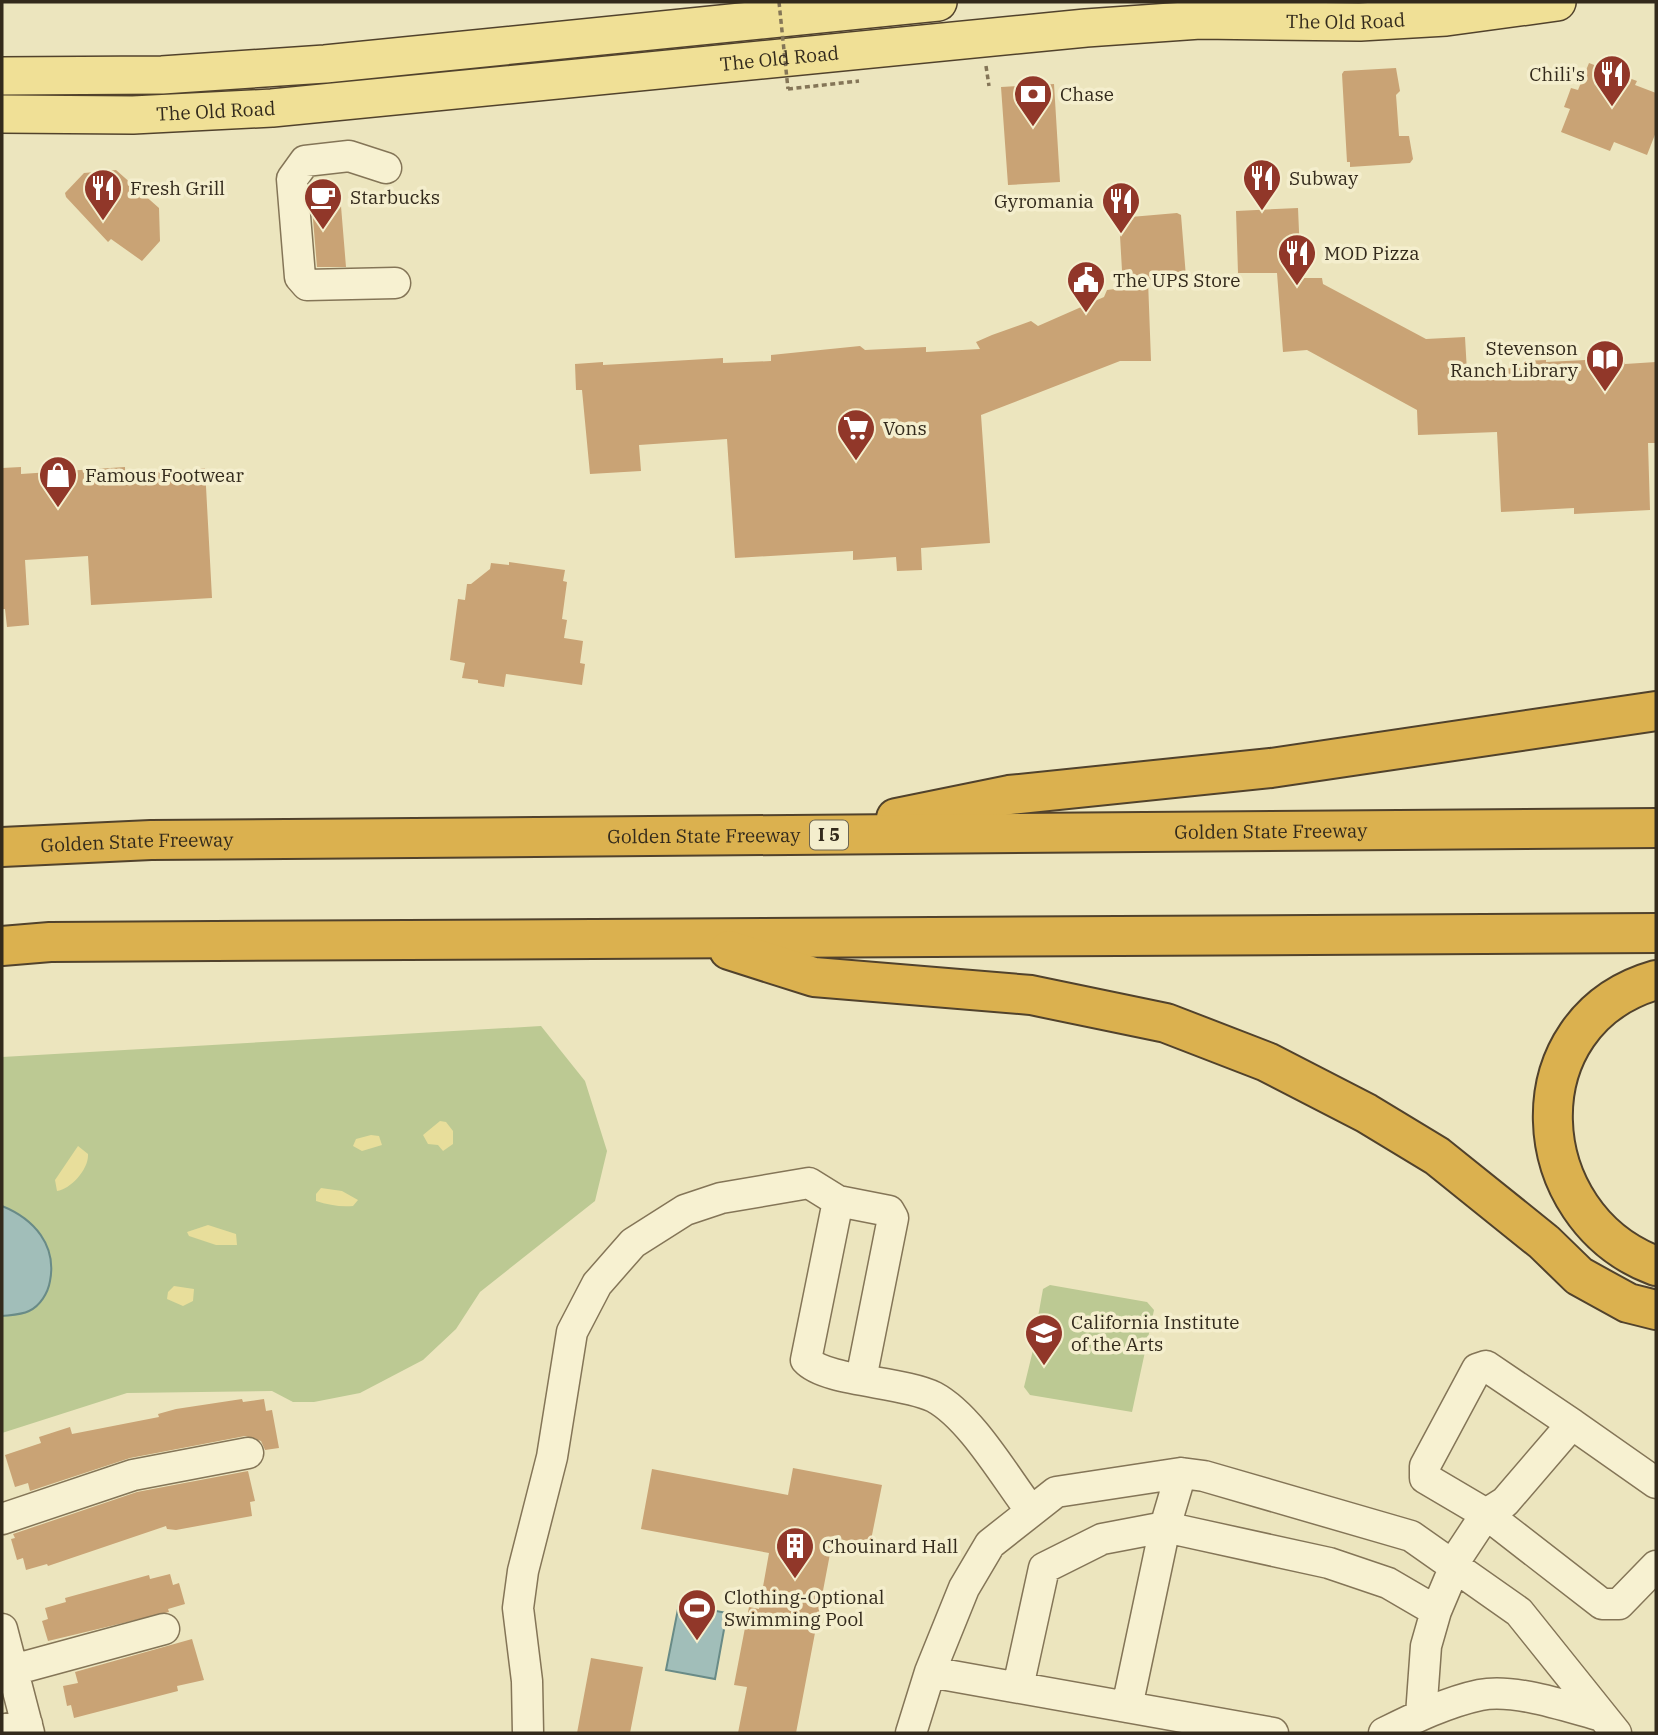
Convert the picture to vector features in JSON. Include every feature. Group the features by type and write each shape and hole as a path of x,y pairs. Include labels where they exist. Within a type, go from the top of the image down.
{"highway":[{"path":"807,836 1009,795 1245,771 1656,711"},
{"name":"Golden State Freeway","path":"2,847 151,840 1656,828"},
{"path":"2,946 50,942 1656,933"},
{"path":"697,939 814,977 1031,995 1166,1023 1267,1062 1366,1113 1437,1156 1544,1242 1578,1276 1628,1303 1656,1310"},
{"path":"1656,980 1641,984 1608,1002 1583,1028 1562,1063 1553,1100 1553,1139 1562,1175 1582,1211 1605,1237 1629,1254 1656,1266"}],"main road":[{"name":"The Old Road","path":"2,76 162,75 325,64 938,2"},
{"name":"The Old Road","path":"2,114 133,115 272,108 1086,28 1200,20 1360,22 1446,17 1558,2"}],"street":[{"path":"386,168 349,156 305,161 292,179 300,277 307,285 395,283"},
{"path":"528,1733 527,1681 518,1608 523,1571 552,1457 572,1332 597,1284 633,1243 685,1210 721,1198 809,1183 838,1201 889,1211 893,1218 860,1379"},
{"path":"838,1201 806,1360 812,1367 910,1388 935,1398 961,1418 1031,1511"},
{"path":"1656,1483 1486,1366 1477,1369 1425,1466 1424,1478 1486,1514 1602,1604 1619,1604 1656,1566"},
{"path":"1421,1715 1426,1646 1454,1565 1486,1514 1505,1502 1572,1424"},
{"path":"2,1519 133,1475 248,1453"},
{"path":"1127,1707 1165,1527 1181,1473"},
{"path":"911,1733 930,1672 964,1588 990,1544 1056,1492 1181,1473 1204,1476 1411,1536 1520,1612 1609,1724"},
{"path":"1018,1687 1044,1568 1102,1539 1165,1527 1329,1563 1388,1583 1436,1611"},
{"path":"2,1629 13,1670 19,1729"},
{"path":"13,1670 164,1629"},
{"path":"930,1672 1127,1707 1200,1727 1273,1733"},
{"path":"1384,1733 1421,1715 1482,1695 1524,1697 1609,1724"}],"path":[{"path":"779,2 788,89"},
{"path":"986,66 989,86"}],"green space":[{"path":"541,1026 585,1081 607,1151 595,1201 480,1292 456,1329 423,1360 360,1393 314,1402 293,1402 272,1391 127,1393 2,1433 2,1057"},
{"path":"1050,1285 1147,1302 1154,1310 1132,1412 1030,1395 1024,1387 1034,1346 1043,1339 1036,1328 1043,1289"}],"sand":[{"path":"440,1121 446,1122 453,1131 453,1144 443,1151 438,1145 428,1144 423,1135"},
{"path":"379,1136 382,1145 362,1151 353,1146 356,1139"},
{"path":"78,1146 88,1154 86,1166 73,1182 57,1191 55,1180"},
{"path":"321,1188 342,1191 358,1200 353,1206 316,1201 316,1194"},
{"path":"208,1225 236,1234 237,1245 216,1245 189,1236 187,1232"},
{"path":"174,1286 194,1289 193,1301 183,1306 167,1299 168,1292"}],"water":[{"path":"2,1206 24,1218 41,1235 50,1256 51,1268 47,1290 37,1306 23,1313 2,1316"},
{"name":"Clothing-Optional Swimming Pool","path":"679,1604 727,1613 715,1679 666,1670"}],"building":[{"name":"Chili's","path":"1589,63 1637,81 1635,85 1656,93 1656,132 1647,155 1614,142 1610,151 1561,132 1570,109 1564,107 1571,88 1578,90"},
{"path":"1396,68 1400,91 1396,95 1399,136 1409,136 1413,159 1410,163 1350,167 1350,162 1347,162 1342,74 1344,71"},
{"path":"1054,84 1060,182 1008,185 1001,87"},
{"path":"116,170 159,208 160,241 142,261 111,239 108,242 66,197 65,193 84,173"},
{"name":"Starbucks","path":"340,194 346,267 317,267 311,195"},
{"path":"1298,208 1301,278 1322,278 1323,284 1426,339 1465,337 1467,372 1524,367 1524,361 1625,358 1625,364 1656,362 1656,443 1648,443 1650,510 1574,514 1574,508 1501,512 1497,432 1418,435 1417,410 1307,350 1283,352 1277,273 1238,273 1236,211"},
{"name":"Vons","path":"1177,213 1181,215 1186,277 1148,280 1151,361 1120,361 981,415 990,543 921,548 922,570 897,571 896,557 853,560 853,551 735,558 727,439 639,445 641,471 590,474 582,390 576,390 575,364 603,362 603,365 723,358 723,363 771,361 771,355 860,346 865,350 926,347 926,352 980,349 976,342 992,335 1031,321 1038,326 1104,297 1107,290 1123,288 1119,218"},
{"path":"21,467 21,474 125,467 125,475 205,468 212,598 91,605 88,556 25,560 29,625 7,627 5,609 2,609 2,468"},
{"path":"509,562 565,570 563,581 567,582 562,619 567,620 564,638 583,641 580,663 585,664 582,685 506,674 504,687 478,683 478,680 462,678 465,663 450,660 458,599 465,600 467,584 471,584 490,569 491,563 509,565"},
{"path":"242,1399 243,1402 264,1399 266,1411 272,1410 279,1448 265,1450 261,1441 245,1436 130,1458 30,1491 28,1483 15,1487 5,1455 41,1443 39,1437 70,1427 72,1434 159,1417 158,1414 176,1409"},
{"name":"Chouinard Hall","path":"793,1468 882,1485 870,1545 833,1538 796,1733 738,1733 747,1687 734,1685 749,1607 759,1609 769,1553 641,1529 652,1469 788,1495"},
{"path":"248,1471 255,1501 250,1502 252,1516 176,1530 167,1529 166,1526 48,1566 47,1564 26,1570 23,1558 17,1560 11,1539 15,1538 13,1534 137,1492"},
{"path":"170,1574 173,1585 179,1583 185,1604 168,1609 169,1612 48,1641 42,1621 48,1619 45,1608 66,1602 65,1598 149,1575 150,1579"},
{"path":"192,1639 204,1680 177,1686 178,1691 74,1718 71,1705 67,1706 63,1686 78,1683 75,1672"},
{"path":"591,1658 643,1667 630,1733 577,1733"}],"place":[{"name":"Chili's","path":"1612,108"},
{"name":"Chase","path":"1033,128"},
{"name":"Subway","path":"1262,212"},
{"name":"Fresh Grill","path":"103,222"},
{"name":"Starbucks","path":"323,231"},
{"name":"Gyromania","path":"1121,235"},
{"name":"MOD Pizza","path":"1297,287"},
{"name":"The UPS Store","path":"1086,314"},
{"name":"Stevenson Ranch Library","path":"1605,393"},
{"name":"Vons","path":"856,462"},
{"name":"Famous Footwear","path":"58,509"},
{"name":"California Institute of the Arts","path":"1044,1367"},
{"name":"Chouinard Hall","path":"795,1580"},
{"name":"Clothing-Optional Swimming Pool","path":"697,1642"}]}
